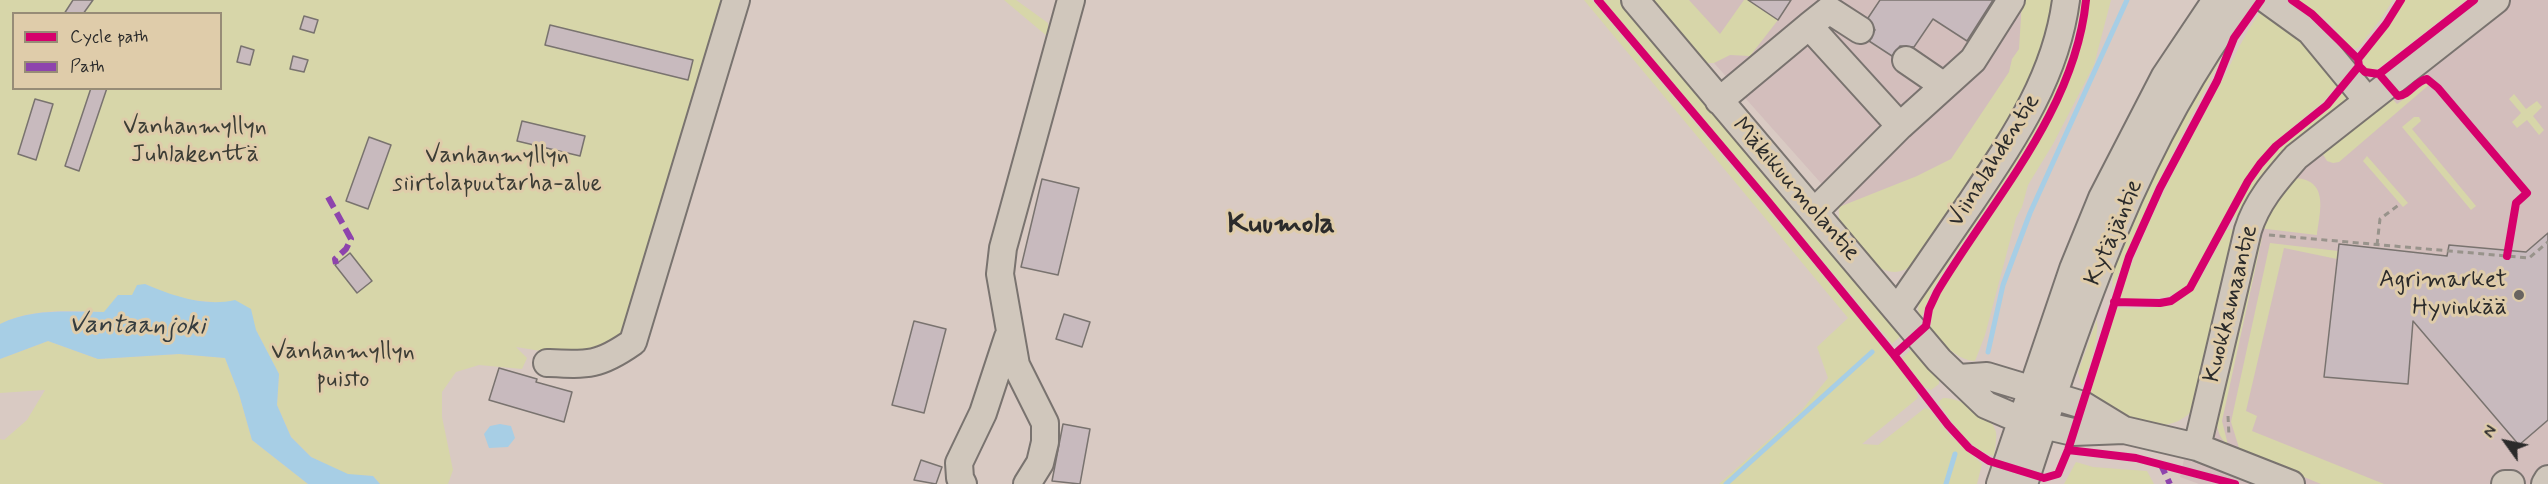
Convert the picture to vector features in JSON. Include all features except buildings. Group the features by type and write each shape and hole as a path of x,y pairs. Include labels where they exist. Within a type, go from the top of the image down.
{"street":[{"path":"548,363 585,365 610,358 633,342 736,0"},
{"path":"1028,484 1040,463 1045,442 1045,423 1016,365 1000,274 1003,248 1071,0"},
{"name":"Mäkikuumolantie","path":"1635,0 1939,360 1959,378 1971,393 1986,405 2032,424 2073,432 2124,430"},
{"path":"1815,211 1900,126 1973,60 2011,0"},
{"name":"Viinalahdentie","path":"1897,310 2029,111 2046,79 2056,49 2066,0"},
{"path":"2267,0 2310,31 2367,100"},
{"name":"Kuokkamaantie","path":"2197,447 2258,232 2252,217 2268,189 2296,157 2496,0"},
{"name":"Kytäjäntie","path":"2024,484 2032,424 2042,392 2122,208 2176,101 2231,4"},
{"path":"1719,101 1829,10 1860,30"},
{"path":"1809,26 1900,126"},
{"path":"1906,60 1944,86"},
{"path":"963,484 960,478 959,463 983,413 1010,331"},
{"path":"1959,378 1988,376 2083,405 2124,430 2197,447 2291,484"},
{"name":"Kytäjäntie","path":"2000,484 2032,424"},
{"path":"2545,484 2548,479"}],"path":[{"path":"2377,245 2380,219 2400,204"},
{"path":"2258,232 2529,258 2548,242"},
{"path":"2506,256 2508,247"}],"shaded area":[{"path":"1658,0 2047,0 2044,14 1956,168 1844,209"},
{"path":"2468,0 2548,0 2548,484 2199,484 2180,477 2237,231 2344,104"}],"green space":[{"name":"Vanhanmyllyn siirtolapuutarha-alue","path":"0,0 730,0 624,340 573,356 516,347 527,358 522,369 479,365 456,372 442,392 442,417 453,470 448,484 380,484 373,476 348,475 311,457 291,437 277,405 279,374 256,330 223,303 191,300 167,294 145,284 132,295 118,295 105,312 38,313 0,324"},
{"path":"1004,0 1016,0 1048,23 1048,37"},
{"path":"1584,0 1592,0 1889,354 1916,391 1918,398 1862,444 1878,445 1925,408 1930,410 1949,434 1982,464 1977,484 1719,484 1801,411 1828,378 1817,347 1848,318"},
{"path":"1603,0 1620,0 1888,314 1903,334 1892,344 1890,341"},
{"path":"1646,0 1689,0 1720,34 1744,0 1748,0 1778,20 1750,56 1730,55 1714,63 1705,63"},
{"path":"2022,0 2054,0 2049,25 2029,84 2010,119 1916,261 1899,272 1882,269 1867,258 1844,234 1840,225 1839,207 1917,176 1951,159 2009,72 2012,59 2019,49"},
{"path":"2074,0 2082,0 2082,4 2067,65 2053,100 2026,149 1932,290 1921,319 1918,310 1920,295"},
{"path":"2090,0 2111,0 2094,65 2053,144 2028,185 2022,207 2016,218 1985,335 1975,361 1963,358 1930,333 1937,298 1950,274 2007,191 2053,114 2076,60"},
{"path":"2298,0 2393,0 2381,19 2355,49 2349,46 2328,22"},
{"path":"2403,0 2466,0 2379,68 2371,70 2365,68 2362,61"},
{"path":"2263,8 2289,26 2341,80 2324,101 2277,140 2246,177 2187,287 2167,297 2123,300 2120,296 2130,269 2165,190 2244,37"},
{"path":"2213,57 2220,60 2155,188 2112,290 2114,261 2120,234"},
{"path":"2428,82 2430,84 2339,162 2327,161 2321,151 2389,95 2397,104"},
{"path":"2345,88 2347,92 2344,104 2241,221 2233,216 2251,184 2268,161 2283,145 2329,106"},
{"path":"2514,94 2526,109 2537,101 2542,107 2533,116 2544,130 2539,135 2527,120 2517,128 2512,122 2521,113 2509,99"},
{"path":"2414,117 2419,117 2421,121 2412,129 2476,206 2471,210 2402,127"},
{"path":"2367,156 2408,203 2403,207 2363,161"},
{"path":"2292,178 2304,179 2317,190 2320,206 2317,235 2258,228"},
{"path":"2226,230 2237,231 2196,406 2184,417 2171,424 2158,425 2129,419 2089,395 2117,308 2161,306 2176,301 2188,293 2198,282"},
{"path":"2255,237 2262,238 2222,421 2228,445 2219,432 2216,415"},
{"path":"2270,243 2338,251 2337,259 2284,248 2246,411 2257,416 2252,431 2384,484 2321,484 2240,451 2231,422"},
{"path":"2097,319 2095,345 2082,386 2078,372"},
{"path":"48,341 98,359 179,354 225,358 239,394 252,440 308,484 0,484 0,439 4,440 27,420 45,390 0,393 0,359"},
{"path":"1915,346 1939,375 1939,384 1931,390 1924,387 1902,358"},
{"path":"1943,398 1966,404 1988,419 1996,432 1994,456 1969,442 1938,402"},
{"path":"2076,462 2093,467 2147,471 2154,484 2064,484"}],"water":[{"name":"Vantaanjoki","path":"145,284 167,293 201,301 235,300 251,309 256,330 279,374 277,405 291,437 311,457 348,474 373,476 380,484 308,484 252,440 239,394 225,358 179,354 98,359 48,341 0,359 0,324 38,313 104,312 118,295 132,295 137,285"},
{"path":"500,424 511,426 515,438 508,447 489,448 484,434 490,426"}],"waterway":[{"path":"1988,352 2003,285 2030,213 2127,0"},
{"path":"1726,484 1872,352"},
{"path":"1946,484 1955,454"}],"marked path":[{"path":"328,197 351,239 346,249 335,259 336,264"},
{"path":"2160,463 2170,484"}],"cycle path":[{"path":"1598,0 1767,200 1969,448 1989,461 2044,478 2058,474 2068,450 2129,257 2160,188 2217,81 2234,38 2261,0"},
{"path":"1894,355 1926,326 1929,309 1937,292 2049,117 2066,80 2079,41 2086,0"},
{"path":"2292,0 2312,14 2358,59"},
{"path":"2114,302 2160,303 2171,301 2190,288 2248,181 2260,164 2276,146 2327,105 2359,66 2358,59 2386,24 2401,0"},
{"path":"2359,66 2365,72 2379,74 2474,0"},
{"path":"2379,74 2398,96 2427,79 2438,88 2527,193 2516,203 2507,256"},
{"path":"2068,450 2136,458 2235,484"}],"place":[{"name":"Agrimarket Hyvinkää","path":"2519,295"}],"district":[{"name":"Kuumola","path":"1281,226"}],"park label":[{"name":"Vanhanmyllyn Juhlakenttä","path":"195,142"},
{"name":"Vanhanmyllyn puisto","path":"343,367"}]}
